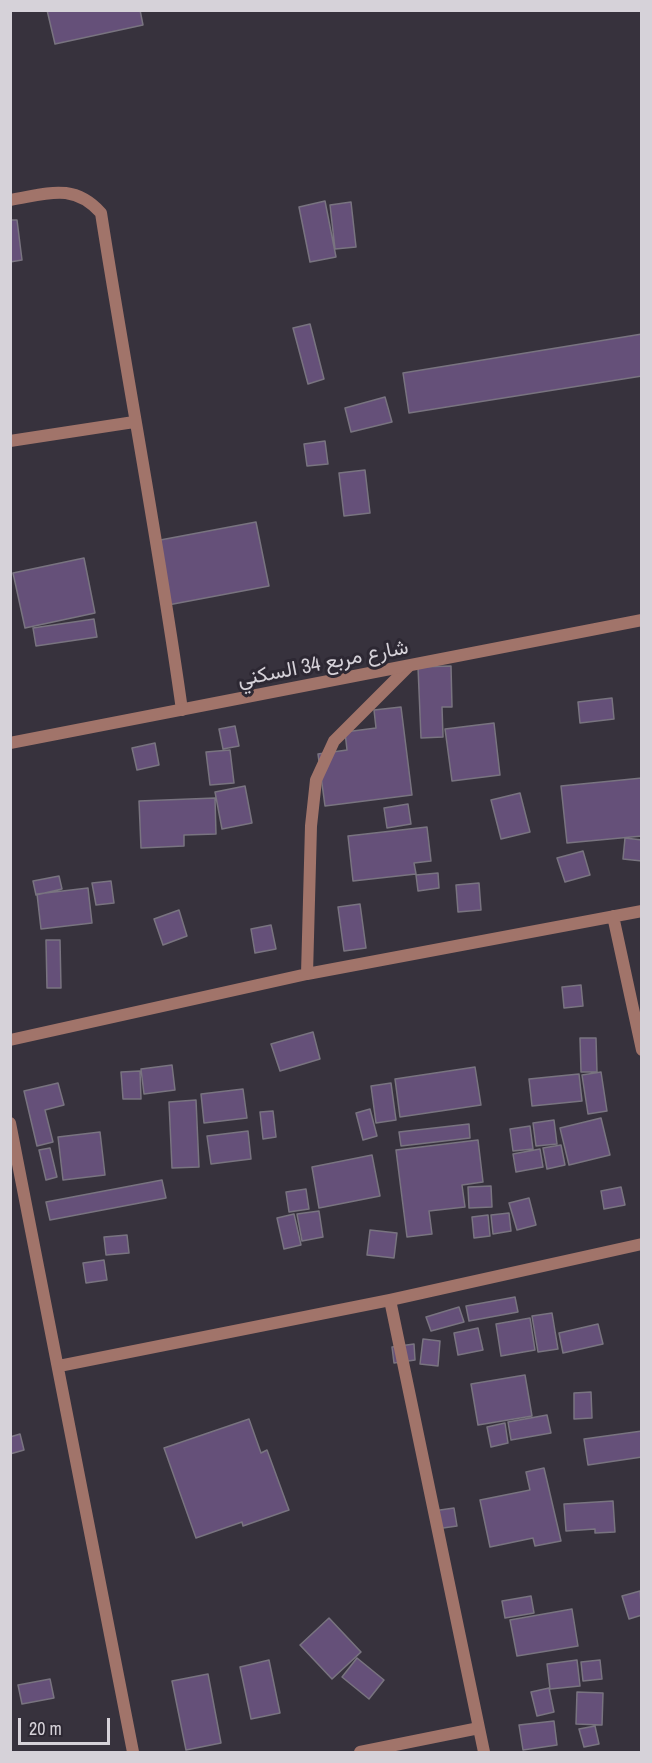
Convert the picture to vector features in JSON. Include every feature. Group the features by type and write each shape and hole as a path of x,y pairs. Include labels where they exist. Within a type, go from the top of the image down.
{"street":[{"path":"10,200 66,191 88,199 101,213 134,422 163,573 182,711"},
{"path":"10,441 134,422"},
{"name":"شارع مربع 34 السكني","path":"10,743 642,620"},
{"path":"307,974 310,826 316,780 334,741 408,667"},
{"path":"10,1040 307,974 642,911"},
{"path":"613,916 642,1050"},
{"path":"10,1123 133,1752"},
{"path":"59,1366 390,1300 642,1244"},
{"path":"390,1300 484,1752"},
{"path":"360,1752 479,1728"}],"building":[{"path":"47,10 140,10 143,25 55,44"},
{"path":"325,201 336,257 310,262 299,207"},
{"path":"351,202 356,247 335,249 330,205"},
{"path":"10,220 17,220 22,260 10,262"},
{"path":"310,324 324,379 308,384 293,328"},
{"path":"642,334 642,376 409,413 403,373"},
{"path":"385,397 392,422 351,432 345,408"},
{"path":"325,441 328,464 307,466 304,444"},
{"path":"365,470 370,513 344,516 339,473"},
{"path":"256,522 269,586 168,605 155,541"},
{"path":"84,558 95,613 25,628 13,573"},
{"path":"94,619 97,637 36,646 33,628"},
{"path":"451,666 452,707 442,707 443,737 421,738 418,667"},
{"path":"612,698 614,719 580,723 578,702"},
{"path":"401,707 412,795 325,806 318,754 347,750 345,732 376,728 374,710"},
{"path":"494,723 500,775 452,781 445,729"},
{"path":"235,726 239,746 223,749 219,729"},
{"path":"155,743 159,765 137,770 132,748"},
{"path":"230,750 234,783 210,785 206,752"},
{"path":"642,778 642,836 567,843 561,786"},
{"path":"245,786 252,823 222,829 215,792"},
{"path":"520,793 530,832 501,839 491,800"},
{"path":"215,798 216,834 184,835 184,846 141,848 139,801"},
{"path":"408,804 411,824 387,828 384,808"},
{"path":"427,827 431,861 414,863 416,874 353,881 348,836"},
{"path":"625,838 642,840 642,861 623,859"},
{"path":"583,851 590,875 565,882 557,858"},
{"path":"438,873 439,888 418,891 416,875"},
{"path":"59,876 62,889 36,895 33,881"},
{"path":"111,881 114,903 96,905 92,883"},
{"path":"479,883 481,910 458,912 456,885"},
{"path":"88,888 92,923 41,929 37,894"},
{"path":"360,904 366,948 344,951 338,907"},
{"path":"179,910 187,936 163,945 154,919"},
{"path":"271,925 276,949 255,953 251,929"},
{"path":"46,940 60,940 61,988 47,988"},
{"path":"581,985 583,1006 564,1008 562,987"},
{"path":"313,1032 320,1059 280,1071 271,1044"},
{"path":"580,1038 596,1038 597,1072 581,1072"},
{"path":"172,1065 175,1090 144,1094 141,1069"},
{"path":"475,1067 481,1105 400,1117 395,1079"},
{"path":"140,1071 141,1099 123,1099 121,1072"},
{"path":"601,1072 607,1111 588,1114 582,1075"},
{"path":"579,1074 582,1101 532,1106 529,1079"},
{"path":"58,1083 64,1105 45,1110 53,1142 37,1146 24,1091"},
{"path":"391,1083 396,1120 376,1123 371,1086"},
{"path":"243,1089 247,1118 204,1123 201,1094"},
{"path":"196,1100 199,1167 172,1168 169,1102"},
{"path":"370,1109 377,1136 363,1140 356,1113"},
{"path":"273,1111 276,1137 263,1139 260,1112"},
{"path":"601,1118 610,1155 569,1165 560,1128"},
{"path":"554,1120 557,1144 536,1146 533,1123"},
{"path":"469,1124 470,1138 401,1146 399,1132"},
{"path":"530,1126 533,1149 513,1151 510,1129"},
{"path":"248,1131 251,1159 211,1164 207,1136"},
{"path":"100,1132 105,1175 63,1180 58,1137"},
{"path":"478,1140 483,1182 462,1185 465,1207 429,1211 432,1234 407,1237 396,1150"},
{"path":"561,1145 565,1165 547,1169 543,1148"},
{"path":"50,1148 57,1177 46,1180 39,1150"},
{"path":"540,1149 543,1167 516,1172 513,1154"},
{"path":"372,1155 380,1196 319,1208 312,1167"},
{"path":"162,1180 166,1198 50,1220 46,1202"},
{"path":"491,1186 492,1207 469,1208 468,1187"},
{"path":"621,1187 625,1205 604,1209 601,1191"},
{"path":"306,1189 309,1209 289,1212 286,1192"},
{"path":"529,1198 536,1225 517,1230 509,1203"},
{"path":"319,1211 323,1237 302,1241 297,1214"},
{"path":"509,1213 511,1231 493,1234 491,1215"},
{"path":"294,1214 301,1245 284,1249 277,1218"},
{"path":"488,1215 490,1236 474,1238 472,1217"},
{"path":"370,1230 397,1233 394,1258 367,1255"},
{"path":"127,1235 129,1253 106,1255 104,1237"},
{"path":"104,1260 107,1280 86,1283 83,1263"},
{"path":"515,1297 518,1312 469,1321 466,1306"},
{"path":"459,1307 464,1322 431,1331 426,1317"},
{"path":"552,1313 558,1349 538,1352 532,1316"},
{"path":"530,1318 535,1350 501,1356 496,1324"},
{"path":"598,1324 603,1344 563,1353 559,1333"},
{"path":"478,1328 483,1350 458,1355 454,1333"},
{"path":"423,1339 440,1341 438,1366 420,1364"},
{"path":"414,1344 415,1360 394,1363 392,1347"},
{"path":"525,1375 532,1416 478,1425 471,1384"},
{"path":"591,1392 592,1418 574,1419 574,1393"},
{"path":"547,1415 551,1433 511,1440 508,1422"},
{"path":"249,1419 261,1453 267,1450 289,1510 243,1526 242,1522 196,1538 164,1448"},
{"path":"505,1423 508,1443 491,1447 487,1427"},
{"path":"642,1431 642,1457 588,1465 584,1439"},
{"path":"20,1434 24,1450 10,1454 10,1437"},
{"path":"544,1468 561,1541 535,1546 533,1538 490,1547 480,1500 530,1490 526,1472"},
{"path":"613,1501 615,1532 595,1533 595,1529 566,1531 564,1504"},
{"path":"454,1508 457,1526 436,1529 433,1511"},
{"path":"640,1591 642,1615 629,1619 622,1596"},
{"path":"531,1596 534,1613 505,1618 502,1601"},
{"path":"572,1609 578,1646 517,1656 510,1620"},
{"path":"329,1618 361,1652 332,1679 300,1645"},
{"path":"357,1658 384,1680 369,1699 342,1677"},
{"path":"269,1660 280,1713 251,1719 240,1667"},
{"path":"577,1660 580,1686 550,1689 547,1664"},
{"path":"600,1660 602,1679 583,1681 581,1662"},
{"path":"208,1674 221,1743 186,1750 172,1681"},
{"path":"50,1679 54,1698 22,1704 18,1685"},
{"path":"549,1688 554,1712 537,1716 531,1692"},
{"path":"577,1692 603,1693 602,1725 576,1724"},
{"path":"554,1721 557,1745 523,1750 519,1725"},
{"path":"595,1726 599,1744 584,1747 579,1729"}]}
